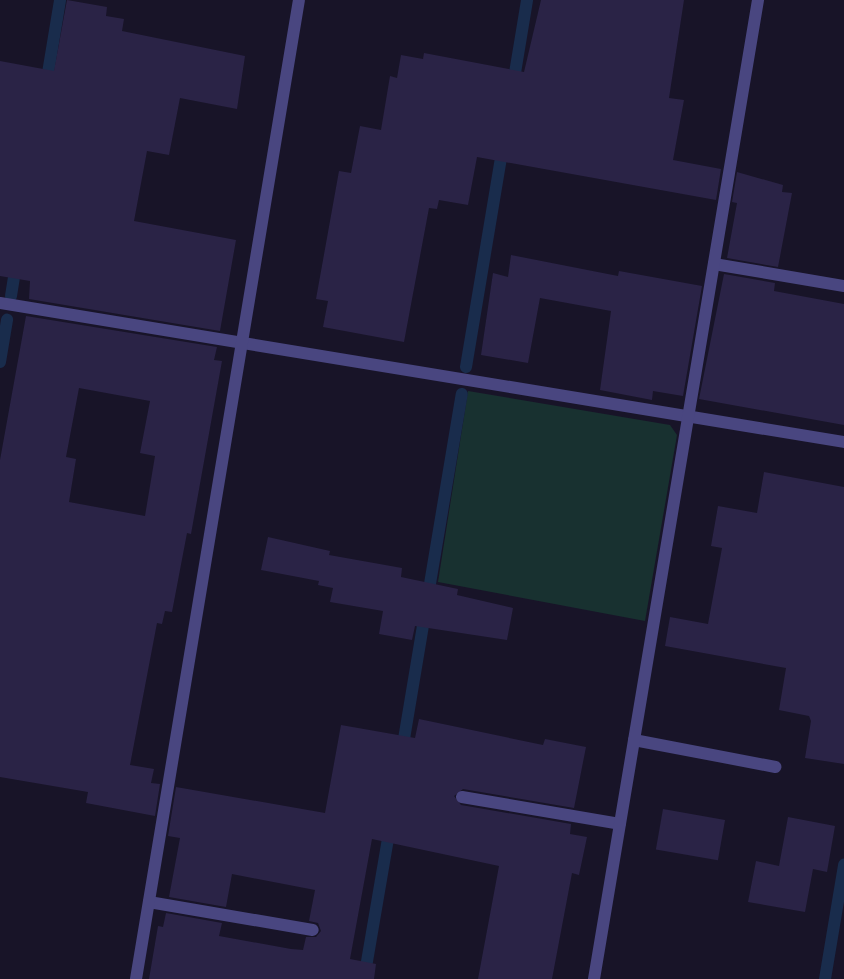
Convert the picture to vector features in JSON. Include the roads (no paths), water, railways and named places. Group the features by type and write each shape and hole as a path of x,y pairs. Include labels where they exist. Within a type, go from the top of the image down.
{"street":[{"path":"136,979 299,0"},
{"path":"594,979 758,0"},
{"path":"714,264 844,286"},
{"path":"0,303 844,442"},
{"path":"634,740 775,767"},
{"path":"462,797 620,824"},
{"path":"148,902 314,930"}],"waterway":[{"path":"46,85 60,0"},
{"path":"513,85 527,0"},
{"path":"466,367 503,146"},
{"path":"11,296 16,265"},
{"path":"0,362 7,320"},
{"path":"402,751 462,394"},
{"path":"364,979 390,827"},
{"path":"825,979 844,865"}]}
